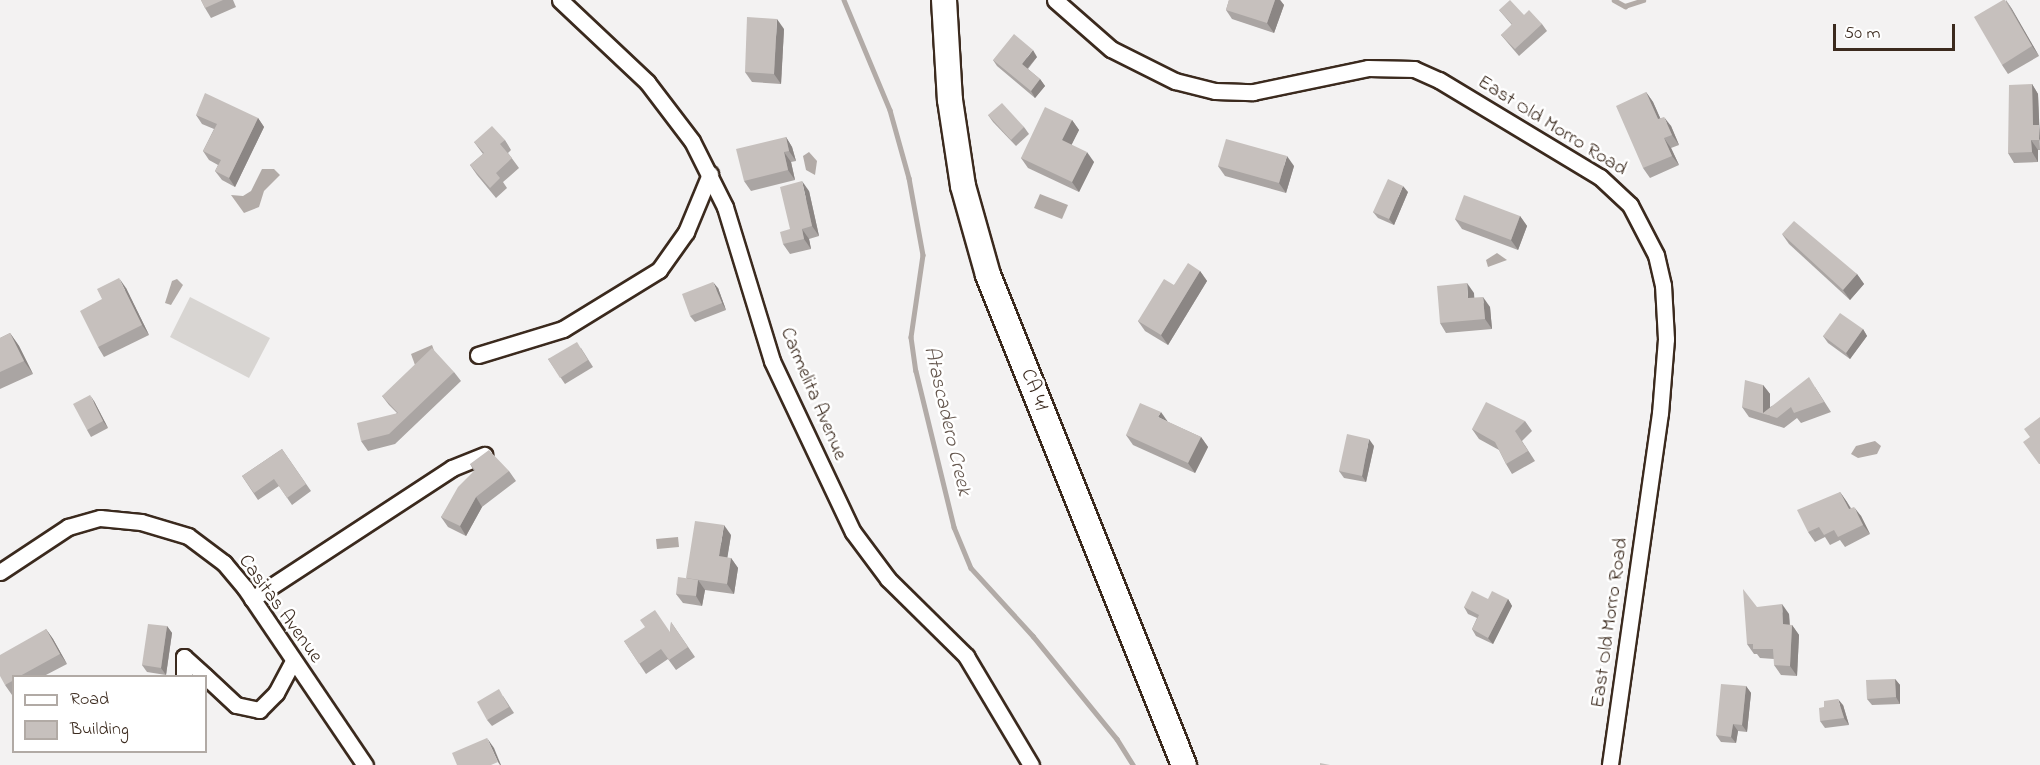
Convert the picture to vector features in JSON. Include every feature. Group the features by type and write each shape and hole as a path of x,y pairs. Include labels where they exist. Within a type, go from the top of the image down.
{"main road":[{"name":"CA 41","path":"944,0 950,99 963,186 988,275 1184,765"}],"street":[{"name":"Carmelita Avenue","path":"560,0 647,82 692,141 710,174 741,253 772,361 853,532 888,579 966,656 1031,765"},
{"name":"East Old Morro Road","path":"1055,0 1111,49 1174,81 1215,91 1254,92 1368,68 1414,69 1439,80 1600,177 1630,205 1656,255 1663,285 1666,339 1658,424 1610,765"},
{"path":"478,356 563,329 659,270 686,232 710,174"},
{"path":"252,599 452,468 485,454"},
{"name":"Casitas Avenue","path":"0,572 68,527 100,518 118,517 188,536 224,563 252,599 365,765"},
{"path":"184,675 184,657 203,675"},
{"path":"207,679 236,705 259,710 276,693 293,661"}],"shaded area":[{"path":"809,152 817,161 815,175 806,170 803,156"},
{"path":"262,169 274,169 280,175 264,191 259,207 244,213 231,195 243,196 251,191"},
{"path":"1040,194 1068,205 1062,219 1034,208"},
{"path":"1497,253 1507,260 1488,267 1486,260"},
{"path":"177,279 183,285 171,305 165,303 172,281"},
{"path":"190,297 270,338 249,378 170,337"},
{"path":"432,345 436,356 415,365 411,354"},
{"path":"1875,441 1881,446 1877,454 1858,458 1851,454 1856,446"},
{"path":"678,537 679,547 657,549 656,539"}],"building":[{"path":"201,0 223,0 205,8"},
{"path":"1229,0 1275,0 1267,23 1226,10"},
{"path":"1510,0 1524,15 1529,10 1542,24 1515,49 1501,35 1512,24 1499,10"},
{"path":"2003,0 2032,46 2002,65 1974,17"},
{"path":"747,17 777,19 774,74 745,72"},
{"path":"1014,34 1033,50 1022,64 1040,79 1031,91 993,60"},
{"path":"2032,84 2033,125 2039,125 2039,140 2031,140 2032,152 2008,153 2009,85"},
{"path":"1646,92 1658,119 1664,117 1672,135 1664,138 1672,156 1643,168 1616,106"},
{"path":"205,93 258,118 229,178 215,171 221,160 203,151 217,124 196,115"},
{"path":"1002,103 1024,127 1011,140 988,115"},
{"path":"1045,107 1072,120 1062,140 1087,152 1072,182 1021,158"},
{"path":"492,126 505,140 500,144 512,158 496,173 500,178 490,188 470,165 484,153 474,142"},
{"path":"786,137 789,151 784,152 788,170 744,181 736,149"},
{"path":"1226,139 1287,156 1279,183 1218,166"},
{"path":"1388,179 1403,186 1389,219 1373,212"},
{"path":"802,181 812,226 802,229 804,239 783,244 780,232 790,229 780,187"},
{"path":"1464,195 1520,216 1511,240 1455,219"},
{"path":"1794,221 1857,274 1843,290 1782,234"},
{"path":"1188,263 1200,271 1161,335 1138,321 1164,279 1174,285"},
{"path":"119,278 142,325 98,347 80,311 102,299 97,289"},
{"path":"713,282 722,303 690,316 682,294"},
{"path":"1467,283 1468,298 1483,297 1485,319 1440,323 1437,286"},
{"path":"1840,313 1863,329 1846,353 1823,336"},
{"path":"10,333 24,361 0,372 0,338"},
{"path":"577,342 588,360 560,378 548,359"},
{"path":"432,348 454,372 389,434 361,441 357,423 398,413 382,396"},
{"path":"1809,377 1824,402 1794,413 1791,407 1777,418 1742,407 1745,380 1763,385 1763,413"},
{"path":"90,395 103,421 87,430 73,404"},
{"path":"1486,402 1525,421 1515,431 1528,451 1506,464 1495,442 1472,429"},
{"path":"1140,403 1161,412 1158,417 1201,437 1188,463 1126,435"},
{"path":"2040,417 2039,464 2023,442 2030,437 2024,429"},
{"path":"1347,434 1369,439 1362,476 1339,471"},
{"path":"282,449 306,484 287,498 274,479 254,493 242,476"},
{"path":"489,450 509,471 476,497 460,526 441,517 458,487 475,470 470,464"},
{"path":"1840,492 1849,509 1854,507 1863,525 1838,537 1834,530 1824,535 1819,527 1808,532 1797,510"},
{"path":"695,521 724,525 719,556 731,558 727,584 686,578"},
{"path":"678,577 698,580 696,596 676,594"},
{"path":"1743,589 1757,607 1782,604 1783,624 1792,625 1790,666 1774,665 1773,649 1753,649 1753,644 1747,644"},
{"path":"1472,591 1488,599 1492,591 1508,599 1488,638 1472,629 1479,615 1464,607"},
{"path":"655,610 670,632 671,622 688,647 669,660 661,649 639,664 624,641 645,627 640,620"},
{"path":"148,624 167,626 161,668 142,665"},
{"path":"46,629 60,654 22,675 12,675 12,681 5,685 0,676 0,655"},
{"path":"1895,679 1896,697 1867,699 1866,680"},
{"path":"1721,684 1746,686 1742,725 1733,724 1731,737 1716,735"},
{"path":"499,689 509,707 487,720 477,702"},
{"path":"1838,699 1844,718 1820,721 1819,708 1824,707 1824,701"},
{"path":"487,738 498,762 491,765 457,765 452,753"}],"waterway":[{"name":"Atascadero Creek","path":"844,0 890,110 909,178 923,255 911,337 916,371 954,527 971,568 1033,636 1117,739 1133,765"},
{"path":"1614,0 1625,6 1643,0"}]}
